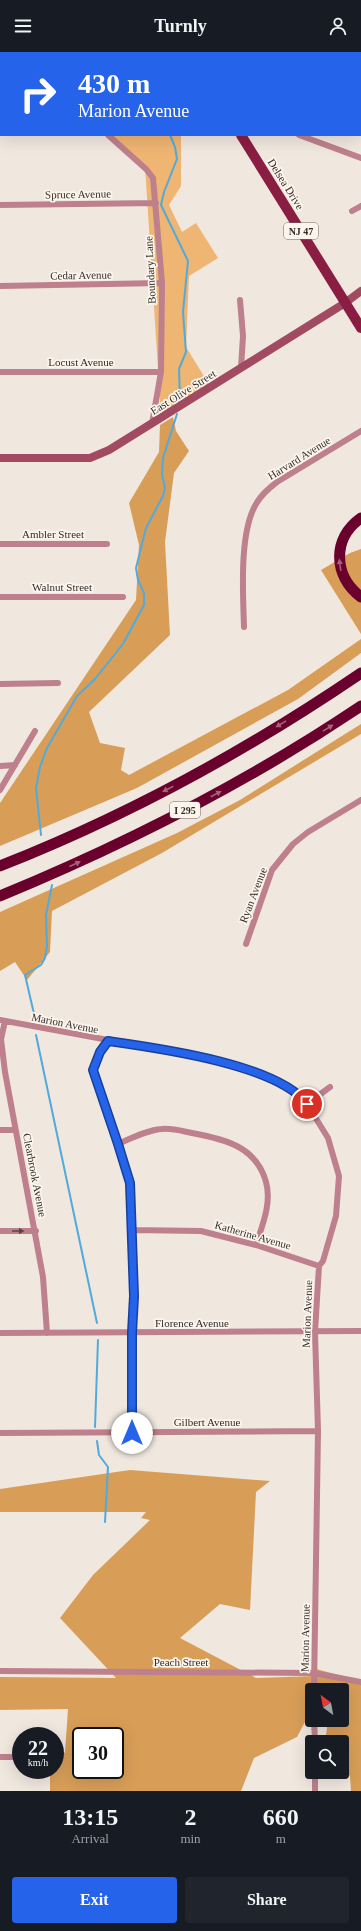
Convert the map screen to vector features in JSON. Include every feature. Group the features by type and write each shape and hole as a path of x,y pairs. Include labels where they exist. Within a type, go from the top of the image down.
{"highway":[{"path":"361,518 351,526 345,535 341,543 339,557 343,577 352,590 361,597"},
{"name":"I 295","path":"0,864 24,856 147,799 218,762 297,715 361,673"},
{"name":"I 295","path":"0,896 53,874 141,833 229,787 293,750 361,706"},
{"path":"0,899 53,874"}],"main road":[{"name":"Delsea Drive","path":"243,136 361,328"}],"street":[{"name":"Boundary Lane","path":"109,136 146,169 153,178 162,283 161,372 152,424"},
{"path":"303,136 361,158"},
{"name":"Spruce Avenue","path":"0,205 156,203"},
{"path":"352,211 361,206"},
{"name":"Cedar Avenue","path":"0,286 162,283"},
{"name":"East Olive Street","path":"0,458 90,458 109,450 346,303 361,291"},
{"path":"240,300 243,336 241,368"},
{"name":"Locust Avenue","path":"0,372 161,372"},
{"name":"Harvard Avenue","path":"244,627 246,534 256,505 266,490 277,482 361,431"},
{"name":"Ambler Street","path":"0,544 107,544"},
{"name":"Walnut Street","path":"0,597 123,597"},
{"path":"0,684 58,683"},
{"path":"0,790 34,731"},
{"path":"0,766 15,765"},
{"name":"Ryan Avenue","path":"246,944 272,870 293,844 308,832 361,800"},
{"name":"Marion Avenue","path":"2,1021 108,1041 184,1053 276,1080 296,1093 307,1104 328,1138 336,1160 339,1176 336,1216 323,1261 319,1266 315,1332 318,1431 314,1683"},
{"name":"Clearbrook Avenue","path":"2,1021 1,1039 43,1277 47,1333"},
{"path":"108,1041 100,1052 93,1070 130,1183 134,1296 132,1333 132,1433"},
{"path":"307,1104 330,1087"},
{"path":"118,1144 146,1133 169,1129 208,1136 235,1144 245,1150 260,1169 266,1183 267,1191 267,1207 256,1245"},
{"path":"0,1130 16,1130"},
{"name":"Katherine Avenue","path":"132,1230 200,1231 256,1245 319,1266"},
{"path":"0,1231 36,1231"},
{"name":"Florence Avenue","path":"0,1333 361,1331"},
{"name":"Gilbert Avenue","path":"0,1433 318,1431"},
{"name":"Peach Street","path":"0,1671 314,1673 361,1682"},
{"path":"0,1757 12,1756"},
{"path":"315,1779 315,1791"}],"shaded area":[{"path":"109,136 181,136 181,186 169,205 182,232 196,223 218,258 189,276 186,347 210,386 161,416 145,166"},
{"path":"173,417 176,431 189,451 174,473 165,542 170,635 89,712 100,743 125,748 121,770 129,775 288,690 361,639 361,653 298,699 137,788 0,846 0,803 136,600 139,545 129,503 159,452 160,425"},
{"path":"361,549 361,634 321,570 350,553"},
{"path":"361,724 361,734 162,853 52,911 50,952 27,980 15,962 0,971 0,912 177,833 240,800"},
{"path":"130,1470 270,1481 256,1492 250,1610 220,1604 180,1638 256,1678 315,1676 316,1669 361,1681 361,1791 351,1791 349,1775 349,1735 326,1735 327,1727 349,1727 349,1683 305,1683 305,1722 297,1737 254,1758 241,1791 50,1791 50,1779 64,1779 64,1753 68,1709 0,1710 0,1677 116,1678 60,1618 93,1575 150,1520 141,1518 146,1512 0,1512 0,1489"}],"waterway":[{"path":"170,136 175,147 177,159 164,192 161,205 188,261 183,312 186,352 179,369 180,400"},
{"path":"41,835 36,788 40,767 47,748 77,696 95,679 123,644 144,605 144,593 138,580 136,568 146,528 163,496 165,488 162,474 163,458 177,414"},
{"path":"35,1018 25,975 41,965 45,958 47,946 46,915 52,885"},
{"path":"36,1035 97,1323"},
{"path":"95,1427 98,1340"},
{"path":"97,1441 99,1455 108,1467 105,1522"}],"route":[{"path":"132,1433 132,1333 134,1296 130,1183 93,1070 100,1052 108,1041 161,1048 200,1057 276,1080 296,1093 307,1104"}]}
